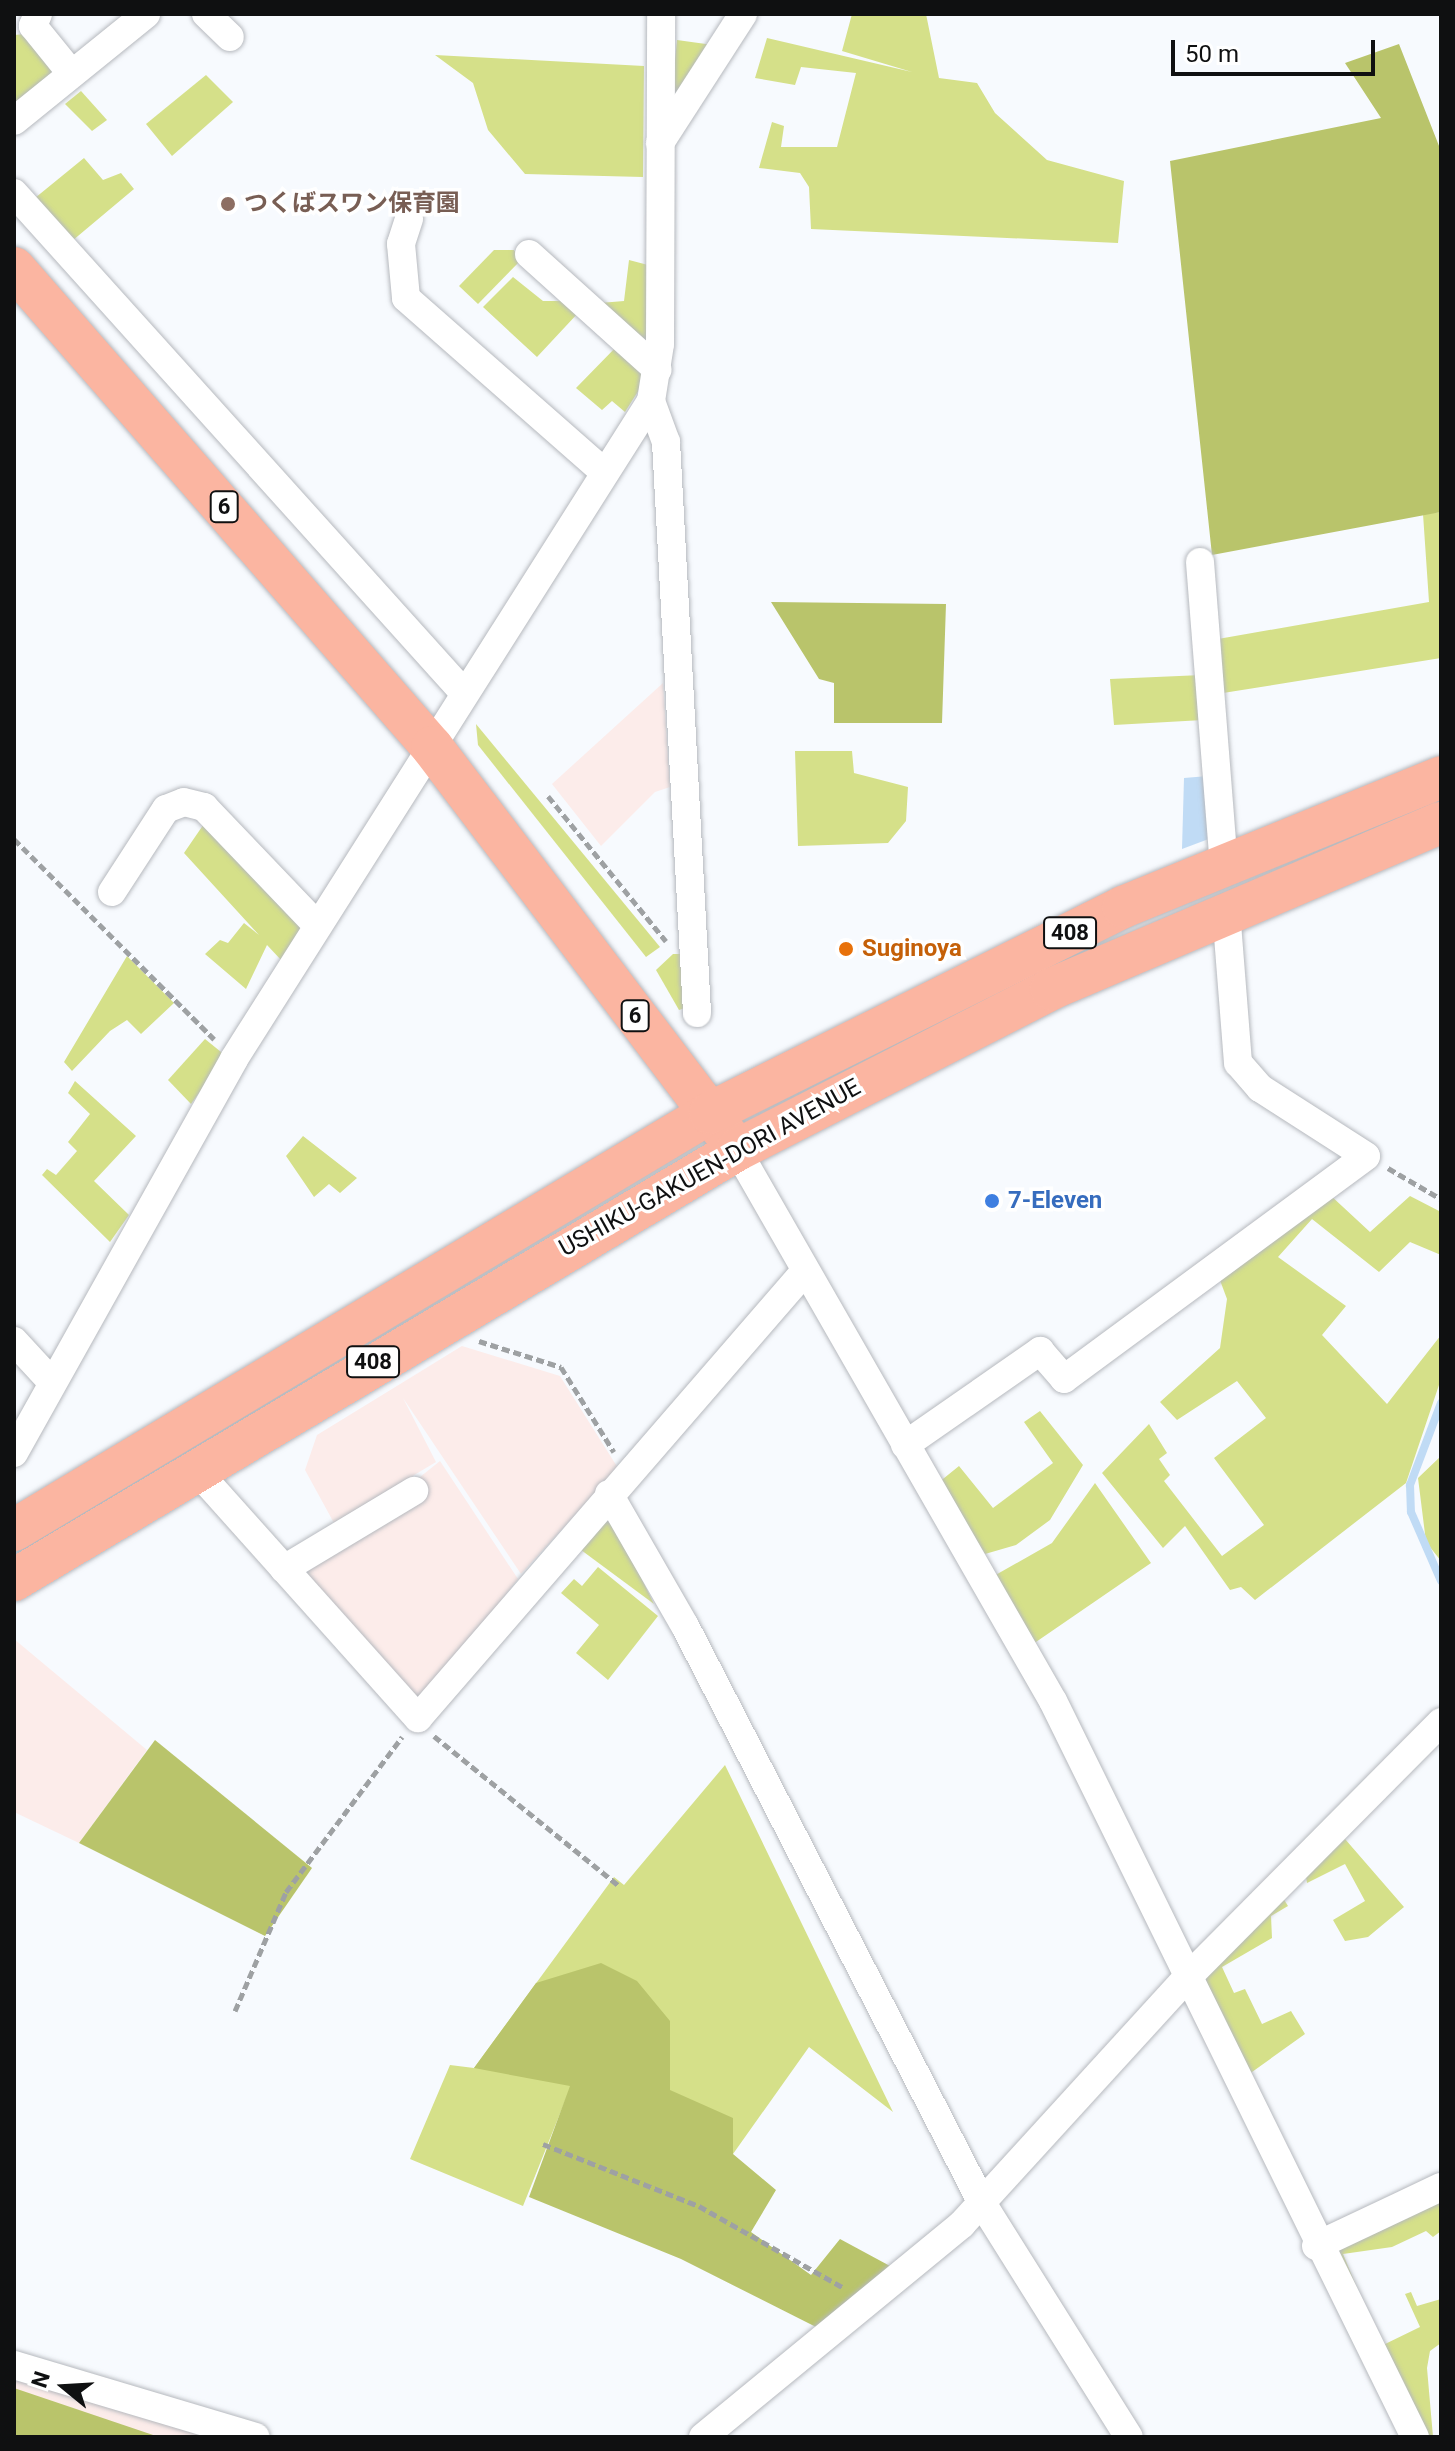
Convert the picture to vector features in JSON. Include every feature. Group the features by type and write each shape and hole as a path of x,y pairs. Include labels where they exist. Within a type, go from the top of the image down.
{"highway":[{"name":"6","path":"14,268 432,747 737,1150"},
{"name":"USHIKU-GAKUEN-DORI AVENUE","path":"14,1530 710,1113 934,998 1224,865 1441,777"},
{"name":"USHIKU-GAKUEN-DORI AVENUE","path":"14,1580 737,1150 1038,995 1226,909 1441,823"}],"street":[{"path":"38,14 33,26 71,73"},
{"path":"14,121 146,14"},
{"path":"206,14 230,37"},
{"path":"14,1453 50,1380 234,1059 603,471 651,401 658,370 661,14"},
{"path":"660,144 743,14"},
{"path":"14,193 464,693"},
{"path":"409,219 401,244 406,298 603,471"},
{"path":"529,254 658,370"},
{"path":"651,401 666,442 697,1013"},
{"path":"1200,562 1224,865"},
{"path":"112,892 166,809 184,802 204,807 316,924"},
{"path":"905,1445 1040,1351 1064,1379 1366,1156 1260,1088 1238,1063 1226,909"},
{"path":"737,1150 1053,1701 1316,2246 1415,2437"},
{"path":"196,1470 418,1718 805,1271"},
{"path":"14,1341 50,1380"},
{"path":"284,1569 414,1491"},
{"path":"609,1494 685,1626 982,2203 1129,2437"},
{"path":"703,2437 982,2203 1186,1979 1441,1722"},
{"path":"1316,2246 1441,2187"},
{"path":"14,2365 255,2437"}],"path":[{"path":"548,796 670,946 693,946"},
{"path":"14,839 234,1059"},
{"path":"1366,1156 1441,1199"},
{"path":"462,1336 561,1367 628,1473"},
{"path":"235,2011 286,1892 418,1718 619,1886"},
{"path":"543,2144 737,2226 793,2254 862,2306"}],"shaded area":[{"path":"663,683 670,787 655,792 601,846 552,784"},
{"path":"462,1346 560,1376 618,1468 521,1574 403,1398 436,1462 334,1523 305,1470 317,1435"},
{"path":"440,1461 518,1579 423,1700 410,1700 307,1582 309,1566"},
{"path":"14,1639 147,1750 79,1843 14,1812"},
{"path":"14,2378 206,2437 14,2437"}],"green space":[{"path":"852,14 926,14 939,78 977,83 995,113 1047,160 1124,181 1118,243 811,229 809,187 800,173 759,168 772,122 784,126 781,147 837,147 856,73 801,67 795,85 755,78 767,38 912,72 842,51"},
{"path":"25,34 54,74 14,104 14,35"},
{"path":"677,40 713,45 670,110"},
{"path":"1399,44 1441,151 1441,512 1212,555 1170,161 1381,118 1345,63"},
{"path":"435,55 644,66 643,177 525,174 488,130 473,83"},
{"path":"206,75 233,102 172,156 146,124"},
{"path":"81,91 107,120 92,131 65,104"},
{"path":"84,158 103,180 121,173 134,189 72,241 35,198"},
{"path":"494,250 514,250 521,260 478,304 459,286"},
{"path":"629,260 648,265 646,346 600,303 624,301"},
{"path":"513,277 543,301 563,301 579,312 537,357 483,307"},
{"path":"618,345 651,371 625,412 612,401 602,410 576,388"},
{"path":"1441,512 1441,658 1223,693 1218,639 1429,602 1423,514"},
{"path":"771,602 946,604 942,723 834,723 834,683 819,679"},
{"path":"1202,675 1203,720 1114,725 1110,679"},
{"path":"476,724 660,947 646,957 478,745"},
{"path":"795,751 852,751 854,773 908,787 906,821 888,843 798,846"},
{"path":"208,818 295,911 302,931 282,961 267,945 246,989 205,954 220,940 228,943 244,923 259,935 184,853"},
{"path":"673,954 682,954 685,1008 679,1010 656,970"},
{"path":"127,956 174,1003 141,1034 127,1020 110,1031 72,1071 64,1062"},
{"path":"205,1039 226,1056 191,1104 168,1080"},
{"path":"75,1081 136,1136 94,1181 129,1215 110,1242 42,1175 47,1169 56,1175 77,1151 68,1142 90,1114 68,1093"},
{"path":"303,1136 357,1178 340,1193 329,1184 314,1197 286,1156"},
{"path":"1329,1194 1370,1232 1410,1196 1441,1212 1441,1255 1410,1242 1379,1272 1312,1219 1278,1257 1346,1306 1322,1335 1387,1404 1441,1335 1441,1379 1406,1483 1255,1600 1241,1587 1230,1590 1185,1526 1163,1548 1102,1473 1149,1424 1167,1453 1159,1459 1170,1475 1164,1481 1222,1556 1264,1525 1214,1458 1266,1418 1237,1381 1177,1420 1160,1402 1220,1348 1227,1299 1218,1275"},
{"path":"1040,1411 1083,1465 1050,1520 1016,1545 985,1554 938,1483 959,1466 993,1508 1053,1463 1024,1422"},
{"path":"1441,1456 1441,1561 1426,1542 1418,1478"},
{"path":"1095,1483 1151,1563 1033,1644 992,1577 1052,1543"},
{"path":"613,1520 654,1604 577,1547 600,1522"},
{"path":"598,1567 658,1616 608,1680 576,1653 599,1625 561,1593 574,1579 582,1586"},
{"path":"155,1740 312,1868 265,1936 79,1843"},
{"path":"725,1765 893,2112 809,2047 733,2154 571,2086 523,2206 410,2159 450,2065 474,2068 614,1877 624,1885"},
{"path":"1345,1839 1404,1907 1368,1937 1345,1941 1333,1920 1365,1901 1345,1864 1307,1883 1306,1877"},
{"path":"1283,1898 1288,1906 1271,1916 1272,1938 1222,1967 1234,1993 1245,1989 1262,2024 1291,2011 1305,2034 1245,2077 1199,1977"},
{"path":"601,1963 637,1981 670,2021 670,2090 733,2118 733,2154 776,2190 751,2232 811,2275 840,2239 890,2266 818,2328 681,2259 529,2197 570,2086 474,2068 536,1983"},
{"path":"1441,2196 1441,2231 1433,2237 1426,2231 1392,2247 1343,2254 1381,2346 1420,2327 1405,2294 1411,2292 1417,2306 1441,2299 1441,2343 1430,2351 1427,2368 1433,2437 1423,2437 1330,2250"},
{"path":"14,2388 159,2437 14,2437"}],"water":[{"path":"1208,776 1214,837 1182,849 1184,778"}],"waterway":[{"path":"1441,1403 1410,1485 1411,1512 1441,1581"}],"place":[{"name":"つくばスワン保育園","path":"228,204"},
{"name":"Suginoya","path":"846,949"},
{"name":"7-Eleven","path":"992,1201"}]}
